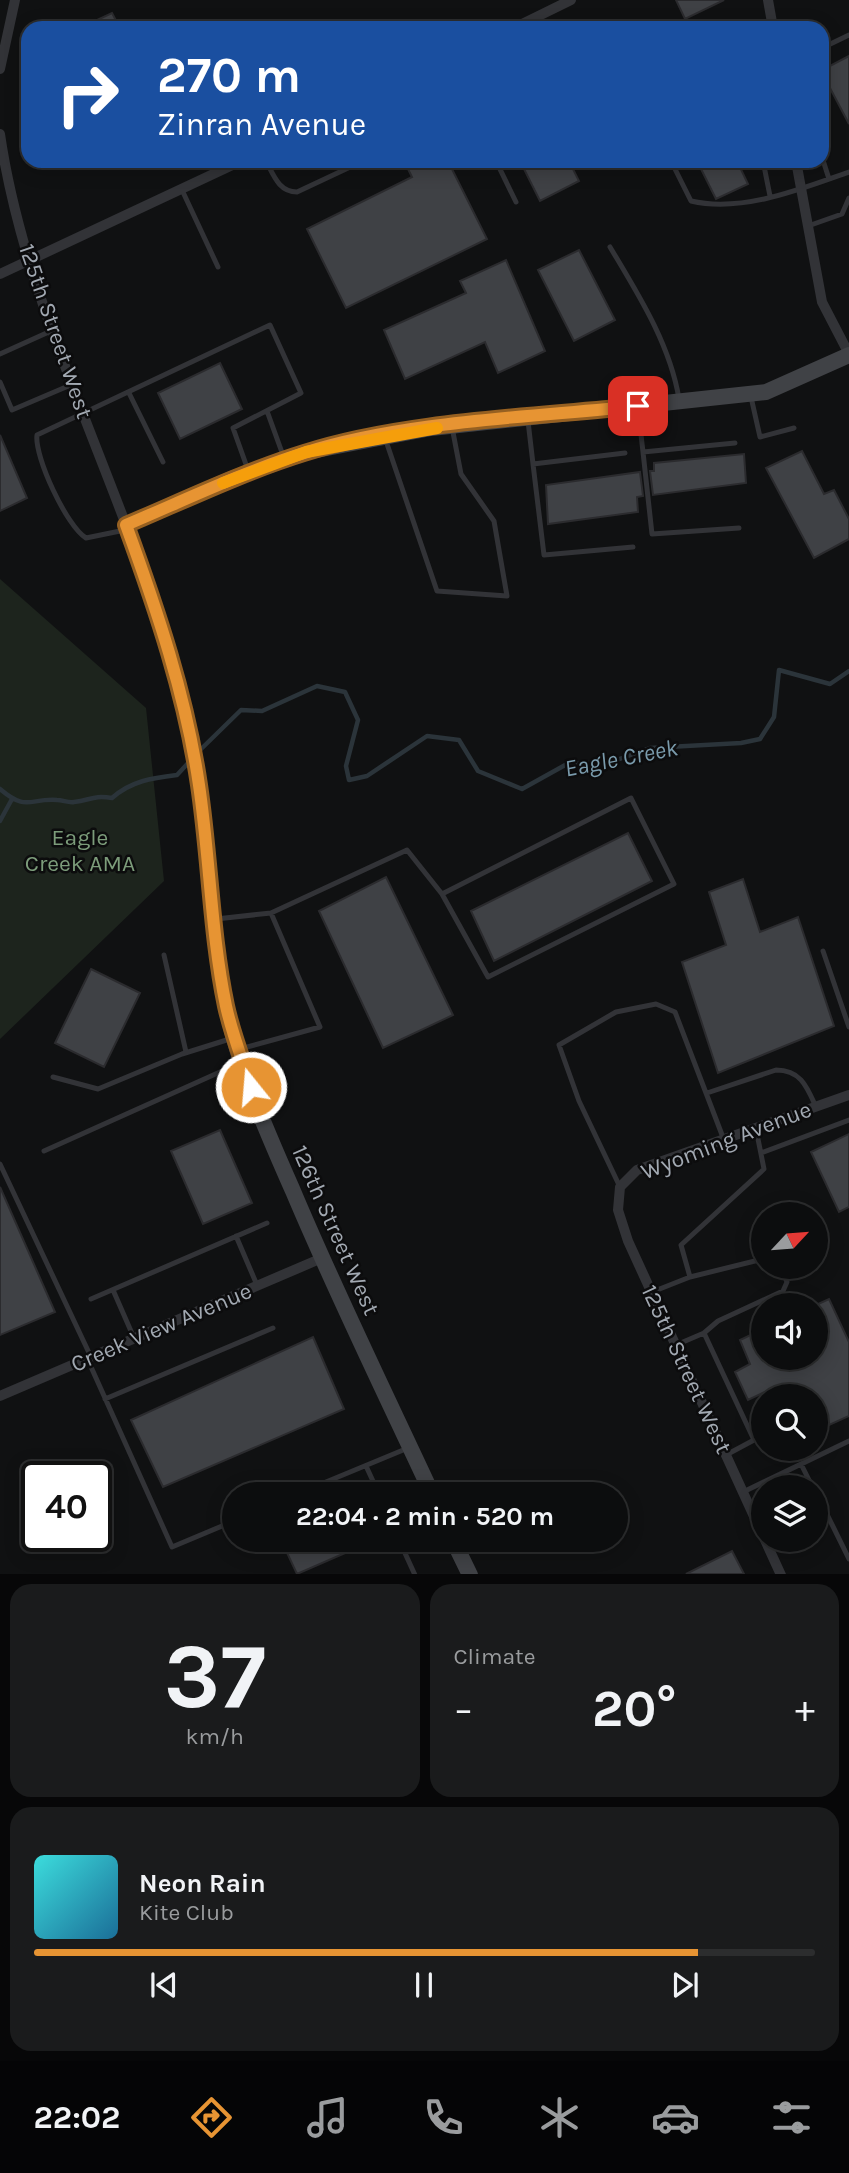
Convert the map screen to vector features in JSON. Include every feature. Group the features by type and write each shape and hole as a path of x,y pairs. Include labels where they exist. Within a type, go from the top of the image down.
{"street":[{"path":"0,69 15,0"},
{"path":"528,21 571,0"},
{"path":"768,0 771,21"},
{"name":"125th Street West","path":"0,134 8,191 52,331 127,527"},
{"path":"0,274 228,168"},
{"path":"127,527 249,472 306,452 384,435 452,426 766,392 796,381 849,355 822,302 797,168"},
{"name":"126th Street West","path":"127,527 163,630 186,715 199,785 213,919 226,1007 239,1049 276,1153 321,1258 426,1482"},
{"name":"Wyoming Avenue","path":"628,1241 618,1210 620,1187 638,1170 849,1095"},
{"name":"125th Street West","path":"628,1241 751,1510"},
{"name":"Creek View Avenue","path":"0,1396 321,1258"},
{"path":"459,1552 470,1574"},
{"name":"125th Street West","path":"771,1552 781,1574"}],"lane":[{"path":"829,45 849,35"},
{"path":"270,168 278,183 289,192 298,192 348,168"},
{"path":"499,168 516,202"},
{"path":"674,168 691,201 714,207 801,190 849,172"},
{"path":"764,168 770,196"},
{"path":"826,168 829,179"},
{"path":"182,190 218,267"},
{"path":"808,226 842,214 849,198"},
{"path":"842,214 849,218"},
{"path":"610,247 647,311 675,376 679,402"},
{"path":"127,527 97,537 86,538 79,534 71,525 44,466 36,443 37,435 54,424 85,414 270,325 301,393 233,428 249,472"},
{"path":"0,354 52,331"},
{"path":"0,382 12,410 73,384"},
{"path":"129,393 163,463"},
{"path":"750,394 760,437 794,428"},
{"path":"638,406 652,534 739,528"},
{"path":"267,411 284,460"},
{"path":"527,418 544,555 633,547"},
{"path":"384,435 438,591 507,596 494,521 461,474 452,426"},
{"path":"643,452 735,443"},
{"path":"533,464 625,453"},
{"path":"213,919 271,913 407,850 442,894 488,977 674,884 631,798 442,894"},
{"path":"54,1077 98,1090 186,1052 239,1049 320,1027 271,913"},
{"path":"823,951 849,1027"},
{"path":"164,955 186,1052"},
{"path":"620,1187 579,1101 559,1045 616,1012 656,1004 675,1012 724,1140"},
{"path":"44,1151 239,1049"},
{"path":"707,1093 776,1070 787,1070 806,1084 816,1107"},
{"path":"761,1153 849,1120"},
{"path":"690,1277 681,1245 764,1169 756,1129"},
{"path":"0,1164 89,1357 172,1547 222,1526"},
{"path":"91,1299 267,1223"},
{"path":"236,1236 257,1286"},
{"path":"652,1292 690,1277 751,1262"},
{"path":"676,1345 704,1333 718,1321 783,1291 787,1279"},
{"path":"113,1290 134,1338"},
{"path":"106,1399 273,1328"},
{"path":"704,1333 754,1440 726,1455"},
{"path":"743,1492 849,1441"},
{"path":"327,1482 410,1447"},
{"path":"801,1464 806,1475"},
{"path":"366,1466 373,1482"},
{"path":"828,1516 849,1559"},
{"path":"405,1552 415,1574"}],"green space":[{"name":"Eagle Creek AMA","path":"0,579 146,708 164,881 0,1039"}],"building":[{"path":"676,0 724,0 685,19"},
{"path":"112,13 116,21 98,21"},
{"path":"849,56 849,124 829,86 829,66"},
{"path":"408,168 452,168 487,239 346,308 307,229 412,177"},
{"path":"524,168 572,168 579,181 540,201"},
{"path":"700,168 740,168 748,184 716,199"},
{"path":"579,250 615,320 574,341 538,270"},
{"path":"506,260 545,351 498,373 485,342 405,379 384,330 466,293 460,281"},
{"path":"220,363 242,409 180,439 158,393"},
{"path":"0,435 27,498 0,511"},
{"path":"802,451 824,494 834,490 849,519 849,539 814,558 766,468"},
{"path":"744,454 746,483 653,495 650,471 654,471 654,463"},
{"path":"640,472 643,496 637,497 638,512 548,524 546,485"},
{"path":"628,833 652,881 494,961 471,911"},
{"path":"386,877 453,1015 383,1048 319,911"},
{"path":"743,879 760,932 798,917 834,1026 718,1073 682,962 726,945 709,892"},
{"path":"91,969 140,993 104,1067 55,1043"},
{"path":"220,1130 252,1203 203,1224 171,1151"},
{"path":"849,1134 849,1207 839,1212 811,1152"},
{"path":"0,1187 55,1312 0,1335"},
{"path":"828,1299 849,1342 849,1416 828,1426 828,1384 751,1384 751,1399 748,1400 735,1372 750,1364 740,1340 751,1335 751,1370 828,1370"},
{"path":"313,1337 344,1409 163,1487 131,1420"},
{"path":"732,1551 744,1574 686,1574"},
{"path":"287,1552 347,1552 297,1574"}],"waterway":[{"name":"Eagle Creek","path":"198,752 241,710 262,711 317,686 345,692 358,720 346,766 349,780 367,776 427,736 459,740 478,771 522,789 567,764 611,762 650,748 741,743 760,739 774,717 779,670 830,684 849,671"},
{"name":"Eagle Creek","path":"0,789 23,802 72,802 96,797 112,798 134,784 177,775 190,761"},
{"path":"0,821 12,799"}],"slow traffic":[{"path":"223,483 306,452 384,435 437,428"}],"route":[{"path":"251,1087 226,1007 213,919 199,785 186,715 163,630 126,525 231,479 306,452 431,428 638,406"}]}
